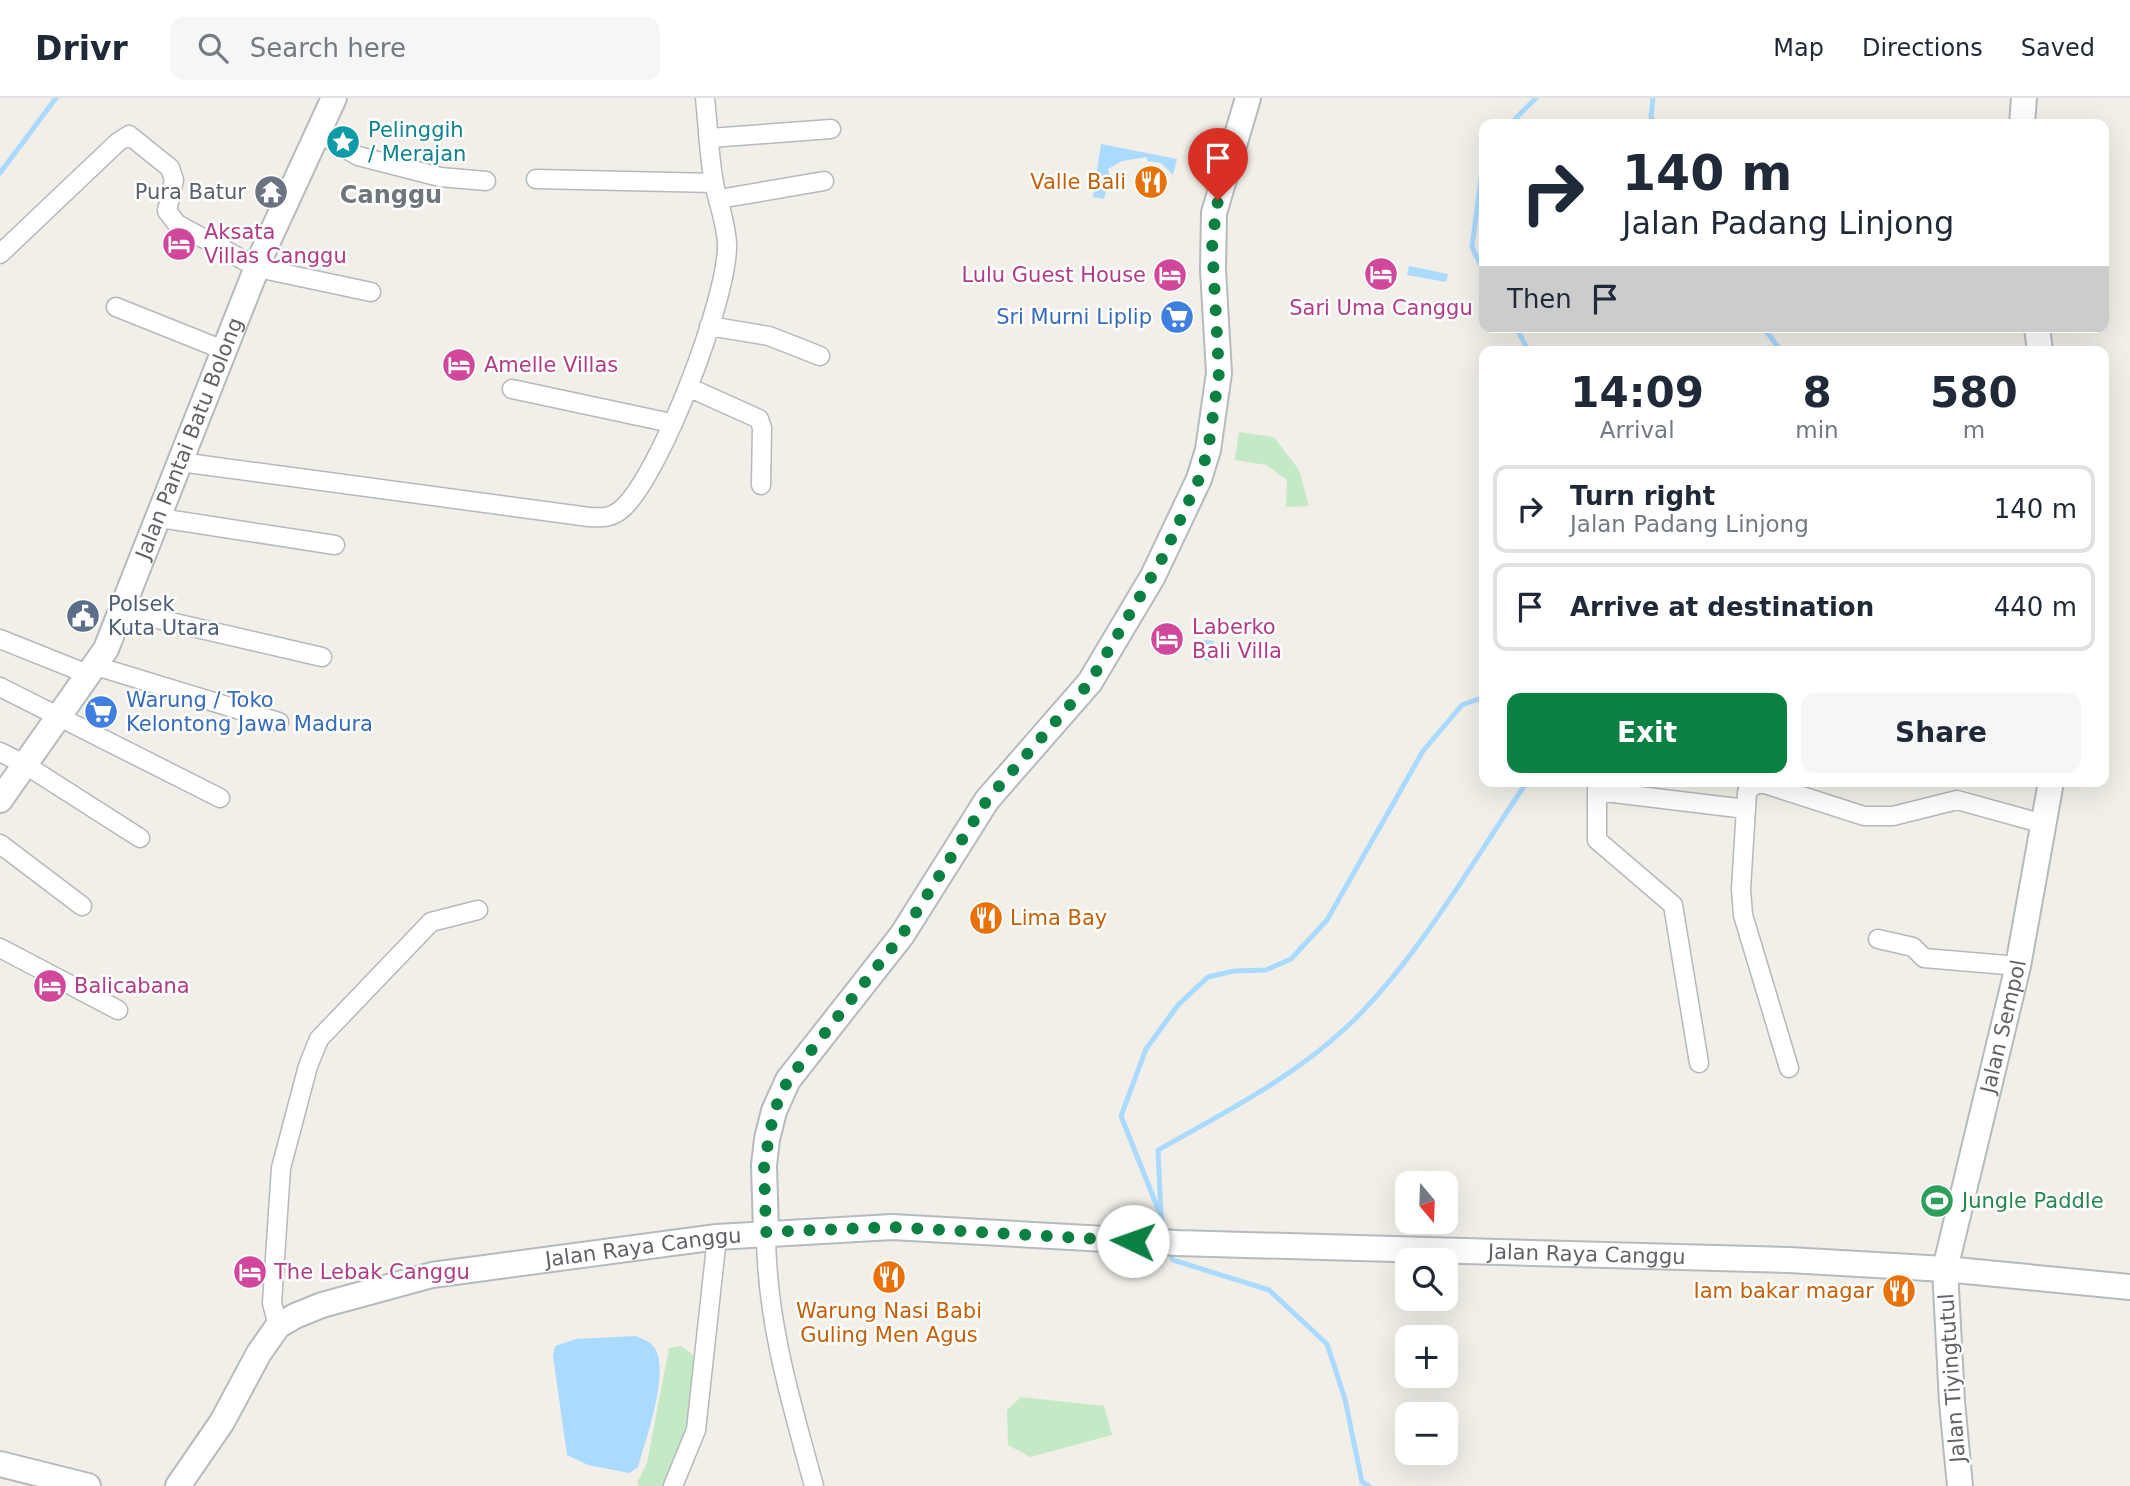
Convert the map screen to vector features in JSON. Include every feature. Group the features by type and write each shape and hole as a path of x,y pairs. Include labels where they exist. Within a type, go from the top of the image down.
{"street":[{"name":"Jalan Pantai Batu Bolong","path":"0,800 93,671 123,611 258,268 334,98"},
{"path":"180,461 603,518 622,509 631,499 688,387 709,326 727,246 705,98"},
{"path":"814,1486 776,1344 769,1294 764,1165 774,1111 788,1080 902,935 987,800 1090,682 1158,566 1199,479 1208,450 1219,373 1213,261 1214,213 1248,98"},
{"path":"2022,119 2024,98"},
{"path":"710,138 831,129"},
{"path":"318,133 358,156 440,177 486,181"},
{"path":"0,254 118,142 129,135 170,168 174,180 167,201 170,218 258,268 371,292"},
{"path":"536,179 717,191 824,181"},
{"path":"116,307 226,351"},
{"path":"709,326 769,336 820,356"},
{"path":"688,387 759,419 762,428 761,485"},
{"path":"512,389 671,423"},
{"path":"160,518 335,545"},
{"path":"123,611 322,657"},
{"path":"0,639 93,671 279,722"},
{"path":"0,687 220,798"},
{"path":"0,752 24,764 140,838"},
{"path":"1597,787 1597,840 1673,905 1699,1063"},
{"path":"1603,787 1746,809"},
{"path":"1752,787 1747,792 1741,889 1743,915 1789,1068"},
{"path":"1777,787 1864,816 1893,816 1957,800 2044,824"},
{"name":"Jalan Sempol","path":"1945,1269 2018,966 2050,787"},
{"path":"0,844 82,906"},
{"path":"278,1326 272,1303 281,1168 308,1066 319,1039 430,922 478,910"},
{"path":"1878,939 1913,947 1924,958 2018,966"},
{"path":"0,948 118,1010"},
{"name":"Jalan Raya Canggu","path":"178,1486 222,1422 259,1353 278,1326 322,1305 432,1275 766,1232 892,1227 1177,1243 1788,1260 1945,1269 2130,1287"},
{"path":"673,1486 696,1430 717,1237"},
{"name":"Jalan Tiyingtutul","path":"1945,1269 1952,1402 1961,1486"},
{"path":"0,1464 88,1486"}],"green space":[{"path":"1239,432 1274,437 1299,470 1309,506 1286,507 1287,480 1266,465 1235,460"},
{"path":"681,1346 693,1355 692,1392 684,1437 664,1486 639,1486 637,1483 647,1463 669,1348"},
{"path":"1021,1397 1104,1406 1112,1435 1030,1457 1008,1445 1007,1410"}],"water":[{"path":"1101,144 1177,159 1173,175 1161,163 1147,161 1147,157 1122,161 1108,169 1110,178 1104,199 1093,197"},
{"path":"1409,266 1448,274 1446,282 1407,275"},
{"path":"1204,640 1214,641 1210,661 1201,659"},
{"path":"636,1336 654,1347 660,1372 651,1424 638,1467 629,1473 588,1465 567,1455 553,1356 555,1346 576,1339"}],"waterway":[{"path":"0,173 56,98"},
{"path":"1515,119 1536,98"},
{"path":"1652,119 1653,98"},
{"path":"1479,194 1472,247 1479,262"},
{"path":"1519,333 1526,346"},
{"path":"1768,333 1777,346"},
{"path":"1158,1209 1121,1116 1146,1049 1178,1005 1208,977 1234,971 1266,970 1291,959 1327,920 1423,751 1462,705 1479,699"},
{"path":"1165,1234 1161,1215 1158,1150 1235,1107 1285,1075 1354,1020 1425,935 1524,787"},
{"path":"1170,1250 1173,1260 1269,1290 1327,1344 1345,1399 1362,1482 1369,1486"}],"place":[{"name":"Pelinggih / Merajan","path":"343,142"},
{"name":"Valle Bali","path":"1151,182"},
{"name":"Pura Batur","path":"271,192"},
{"name":"Aksata Villas Canggu","path":"179,244"},
{"name":"Sari Uma Canggu","path":"1381,274"},
{"name":"Lulu Guest House","path":"1170,275"},
{"name":"Sri Murni Liplip","path":"1177,317"},
{"name":"Amelle Villas","path":"459,365"},
{"name":"Polsek Kuta Utara","path":"83,616"},
{"name":"Laberko Bali Villa","path":"1167,639"},
{"name":"Warung / Toko Kelontong Jawa Madura","path":"101,712"},
{"name":"Lima Bay","path":"986,918"},
{"name":"Balicabana","path":"50,986"},
{"name":"Jungle Paddle","path":"1937,1201"},
{"name":"The Lebak Canggu","path":"250,1272"},
{"name":"Warung Nasi Babi Guling Men Agus","path":"889,1277"},
{"name":"Iam bakar magar","path":"1899,1291"}],"district":[{"name":"Canggu","path":"391,195"}],"route":[{"path":"1133,1241 892,1227 766,1232 764,1165 774,1111 788,1080 902,935 987,800 1061,719 1090,682 1173,538 1199,479 1208,450 1214,414 1219,373 1212,242 1214,213 1218,200"}]}
